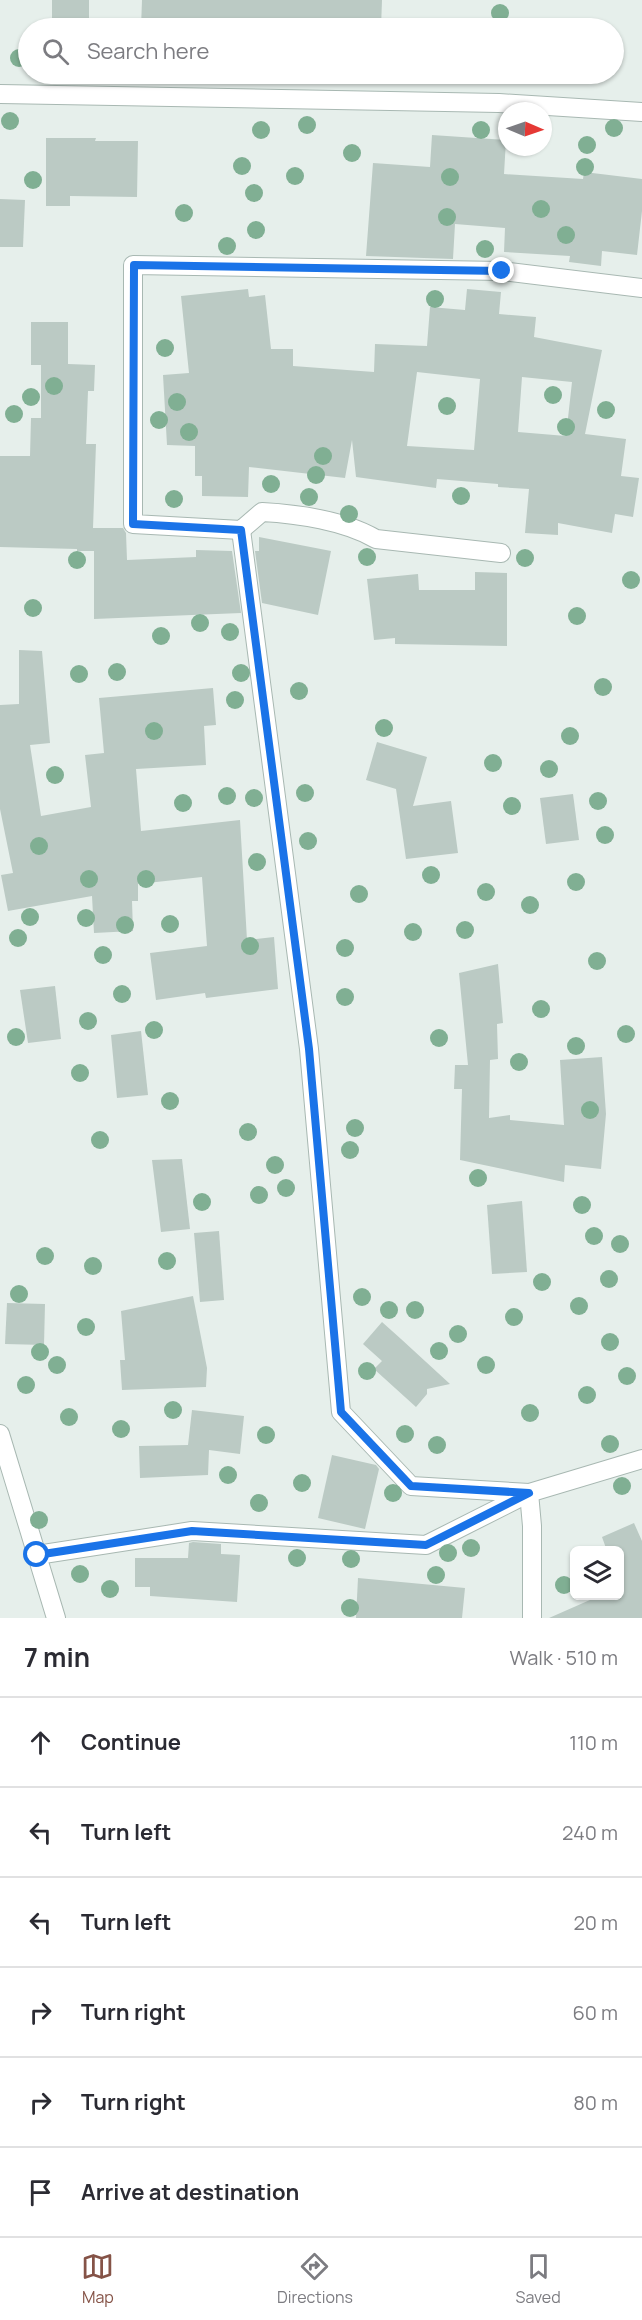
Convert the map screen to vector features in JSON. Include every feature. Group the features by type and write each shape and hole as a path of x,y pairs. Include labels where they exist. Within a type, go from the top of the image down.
{"street":[{"path":"0,94 499,103 642,112"},
{"path":"501,553 376,539 362,530 291,514 262,512 241,530 133,524 134,265 502,271 642,288"},
{"path":"241,530 309,1049 341,1412 411,1486 529,1493"},
{"path":"0,1434 56,1618"},
{"path":"37,1555 192,1531 426,1545 529,1493 642,1459"},
{"path":"529,1493 532,1526 532,1618"}],"building":[{"path":"52,0 89,0 89,18 52,18"},
{"path":"142,0 382,0 381,18 141,18"},
{"path":"432,135 498,139 498,156 505,156 504,174 583,179 584,172 642,179 642,211 637,255 602,251 601,266 569,262 570,256 504,252 505,228 455,224 453,259 366,256 373,163 430,167"},
{"path":"46,138 138,141 137,197 70,196 70,206 46,206"},
{"path":"0,199 25,200 23,247 0,247"},
{"path":"248,289 249,297 265,295 271,349 293,349 293,366 374,372 375,344 427,346 430,307 465,310 467,289 501,292 499,314 536,317 534,337 602,350 585,434 626,439 621,476 639,478 633,517 615,514 612,533 558,523 558,535 525,533 529,489 437,479 436,488 356,477 352,440 345,478 249,467 248,497 202,496 202,476 195,476 195,446 167,445 163,375 189,373 181,296","holes":["417,372 480,379 474,450 407,446","522,377 572,382 566,436 518,432"]},
{"path":"31,322 68,322 68,364 95,365 94,391 88,391 86,444 96,444 93,528 123,528 126,533 127,560 196,557 196,550 232,551 241,613 94,619 94,551 0,547 0,456 30,456 31,418 41,418 41,365 31,365"},
{"path":"259,537 331,551 318,615 262,603 255,551 259,551"},
{"path":"475,572 507,573 507,646 395,644 395,638 374,640 367,579 418,574 419,590 475,590"},
{"path":"19,650 42,651 50,743 30,745 41,816 91,807 85,755 104,753 99,698 213,688 216,725 204,726 206,765 136,769 141,831 240,820 247,940 274,937 278,989 206,998 205,993 156,1000 150,953 207,946 202,877 138,884 138,901 132,901 133,931 94,933 92,896 8,911 1,875 13,873 0,809 0,705 19,704"},
{"path":"377,742 427,757 413,806 451,801 458,853 406,859 396,789 366,780"},
{"path":"573,794 579,840 546,844 540,798"},
{"path":"498,964 503,1023 497,1024 498,1059 490,1060 489,1118 510,1115 510,1120 564,1125 560,1060 602,1057 606,1114 601,1169 565,1165 564,1182 460,1160 462,1089 454,1089 455,1065 468,1065 459,973"},
{"path":"55,986 61,1039 28,1043 20,990"},
{"path":"141,1031 148,1095 117,1098 111,1035"},
{"path":"182,1159 190,1229 161,1232 152,1160"},
{"path":"522,1201 527,1272 492,1274 487,1205"},
{"path":"219,1231 224,1300 200,1302 194,1233"},
{"path":"193,1296 207,1368 206,1387 122,1390 120,1360 125,1360 121,1311"},
{"path":"7,1303 45,1304 44,1345 5,1344"},
{"path":"382,1322 450,1384 427,1389 427,1394 416,1407 374,1369 382,1361 363,1344"},
{"path":"192,1410 244,1416 240,1454 209,1450 208,1475 140,1478 139,1446 188,1445"},
{"path":"332,1455 376,1465 379,1469 365,1529 318,1518"},
{"path":"634,1523 642,1541 642,1618 549,1618 590,1600 624,1600 624,1546 605,1546 602,1537"},
{"path":"189,1543 221,1544 221,1554 240,1555 237,1602 150,1596 150,1587 135,1587 135,1558 188,1558"},
{"path":"358,1578 465,1588 462,1618 356,1618"}],"route":[{"path":"37,1555 192,1531 426,1545 529,1493 411,1486 341,1412 309,1049 241,530 133,524 134,265 502,271"}]}
